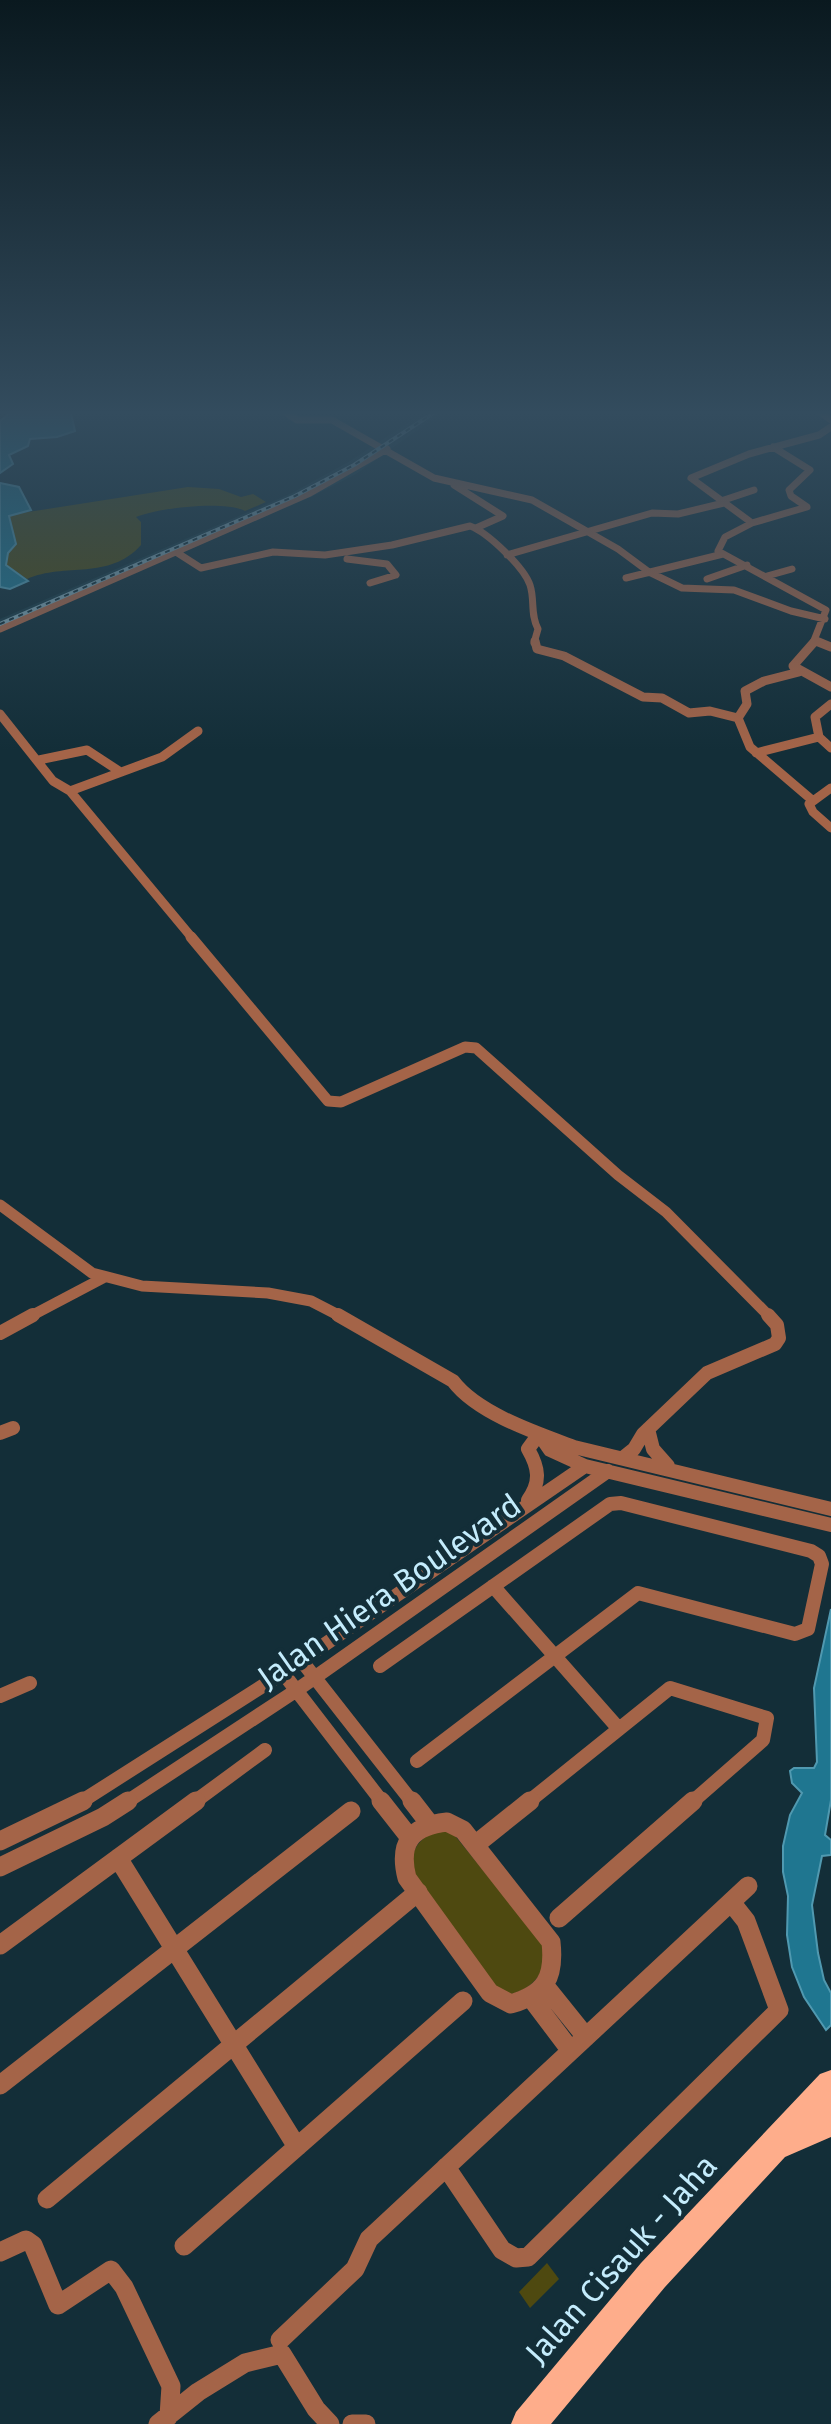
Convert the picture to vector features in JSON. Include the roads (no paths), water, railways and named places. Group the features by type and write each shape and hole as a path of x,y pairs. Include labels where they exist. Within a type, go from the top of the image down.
{"main road":[{"name":"Jalan Cisauk - Jaha","path":"528,2424 653,2275 831,2085"},
{"path":"774,2146 831,2121"}],"street":[{"path":"0,629 237,525"},
{"path":"176,552 201,568 273,552 333,554 399,544 463,527 482,525"},
{"path":"577,525 649,572 682,588 734,590 791,611 825,619"},
{"path":"507,555 612,525"},
{"path":"748,525 725,537 718,549 823,606 825,619 815,641 793,666 831,687"},
{"path":"476,528 521,568 531,587 532,619 538,629 535,647 544,653 564,656 643,697 662,698 689,713 710,711 738,718"},
{"path":"333,554 343,559 364,557 376,564 390,566 396,575 370,583"},
{"path":"626,578 723,554"},
{"path":"780,563 802,575"},
{"path":"707,579 747,565"},
{"path":"767,576 792,569"},
{"path":"815,641 831,647"},
{"path":"738,718 747,704 745,691 748,688 758,682 799,672"},
{"path":"831,704 815,717 819,737 831,748"},
{"path":"0,714 53,781 70,791 328,1101 341,1102 465,1047 476,1048 618,1175 666,1212 777,1325 779,1338 775,1344 707,1373 648,1429 634,1449 617,1455 608,1471"},
{"path":"738,718 748,744 756,753 812,800"},
{"path":"70,791 167,755 198,731"},
{"path":"756,753 819,737"},
{"path":"39,760 87,750 119,771"},
{"path":"831,788 812,800 810,808 831,828"},
{"path":"0,1205 103,1278 142,1286 268,1293 311,1301 453,1381 465,1397 539,1434 589,1450 831,1509"},
{"path":"0,1333 103,1278"},
{"path":"648,1429 648,1442 655,1455 671,1468"},
{"path":"516,1513 538,1489 537,1463 528,1449 539,1434"},
{"path":"539,1434 550,1450 585,1466 831,1525"},
{"path":"585,1466 589,1450"},
{"name":"Jalan Hiera Boulevard","path":"0,1841 91,1797 283,1673 585,1466"},
{"name":"Jalan Hiera Boulevard","path":"0,1867 103,1817 315,1678 608,1471"},
{"path":"380,1666 610,1504 621,1503 811,1551 819,1556 822,1564 808,1629 804,1633 795,1634 638,1593 417,1761"},
{"path":"493,1586 619,1729"},
{"path":"301,1660 429,1823"},
{"path":"283,1673 410,1838"},
{"path":"0,1696 30,1683"},
{"path":"475,1845 670,1688 767,1718 763,1740 559,1918"},
{"path":"343,1750 361,1737"},
{"path":"0,1945 265,1750"},
{"path":"0,2085 351,1811"},
{"path":"447,1822 463,1830 551,1942 552,1971 538,1992 511,2004 490,1993 407,1878 402,1857 410,1838 429,1823 447,1822"},
{"path":"118,1858 297,2147"},
{"path":"280,2340 355,2269 369,2239 748,1886"},
{"path":"47,2199 418,1892"},
{"path":"446,2167 502,2250 516,2258 528,2257 779,2010 746,1921 731,1902"},
{"path":"538,1992 586,2037"},
{"path":"538,1992 571,2051"},
{"path":"184,2246 463,2001"},
{"path":"0,2252 26,2240 33,2245 58,2305 111,2270 124,2287 171,2386 163,2420"},
{"path":"163,2420 198,2392 245,2363 282,2354 298,2370 319,2415 330,2424"},
{"path":"352,2424 366,2424"}],"water":[{"path":"0,525 11,525 16,544 8,553 6,565 28,581 10,589 0,587"},
{"path":"831,1609 831,1800 825,1835 831,1840 831,1855 822,1856 812,1905 818,1953 824,1980 831,1993 831,2025 826,2030 804,1997 792,1967 787,1935 788,1896 783,1872 783,1846 790,1815 802,1793 792,1783 790,1771 794,1768 814,1768 817,1762 814,1688"}],"railway":[{"path":"0,624 228,525"}]}
